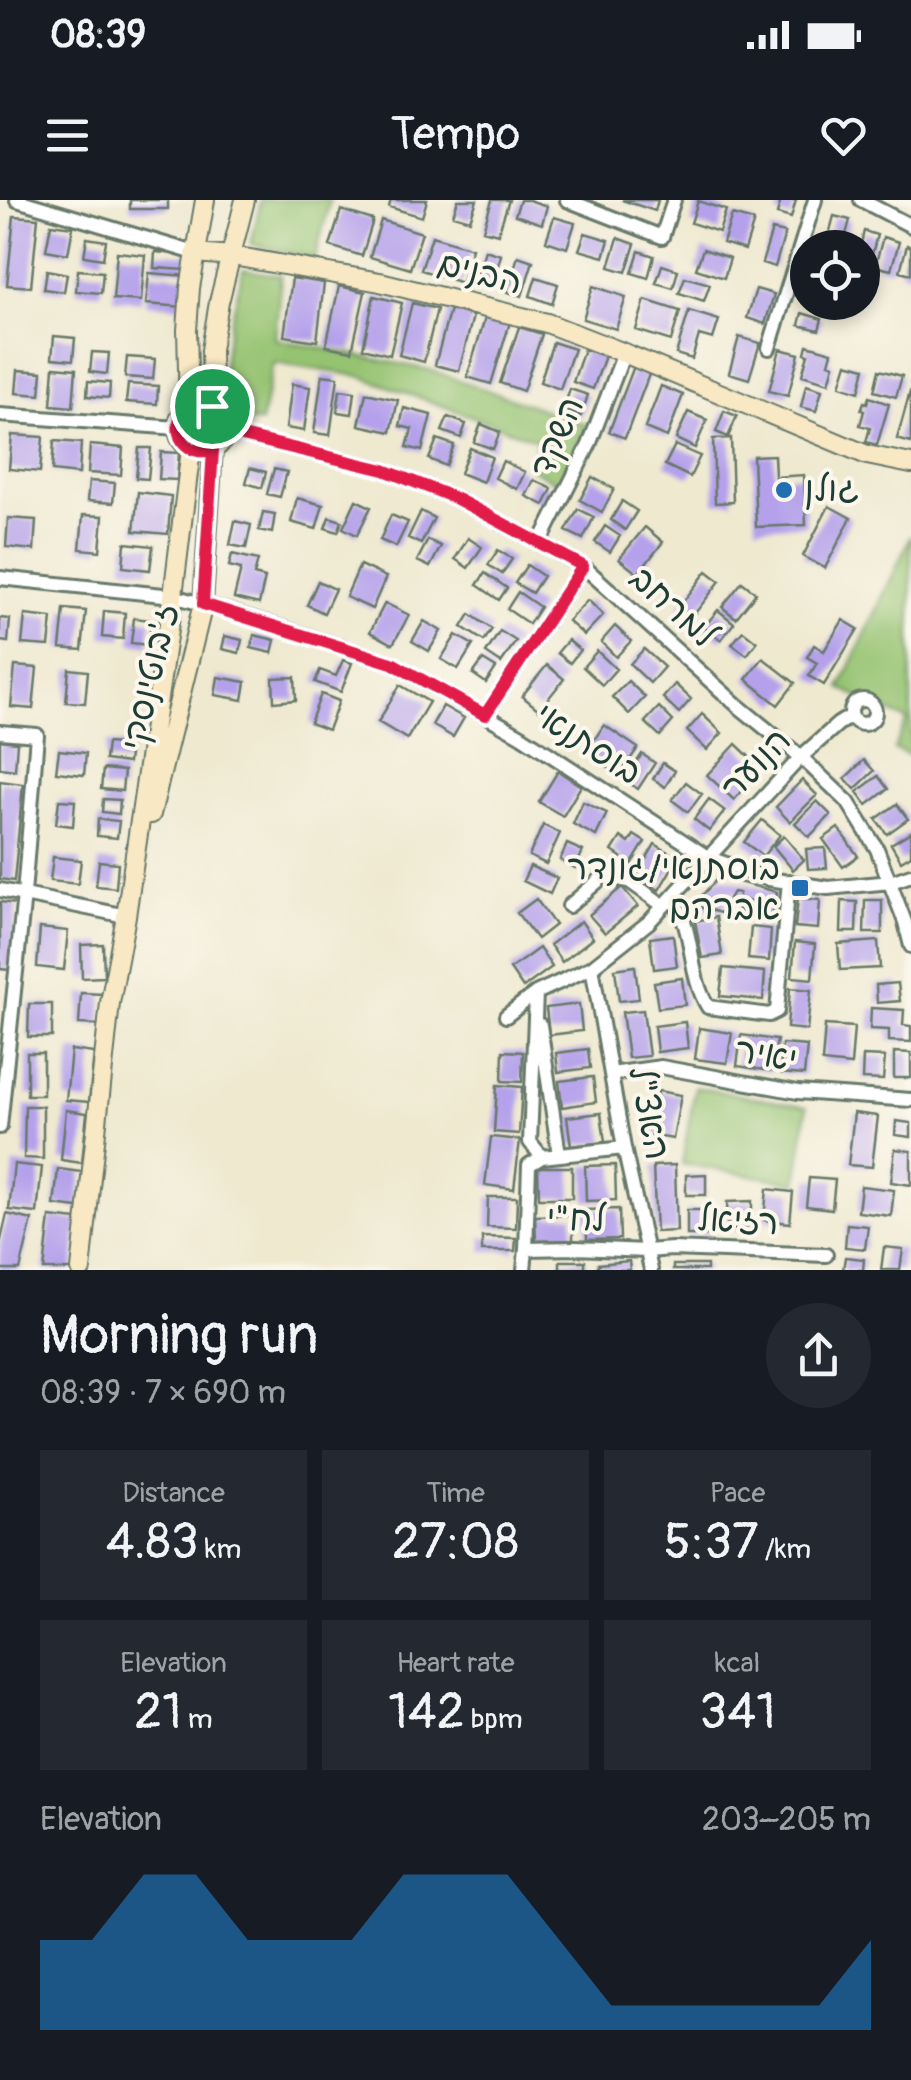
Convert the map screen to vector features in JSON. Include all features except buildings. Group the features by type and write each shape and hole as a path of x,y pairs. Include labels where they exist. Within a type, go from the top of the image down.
{"street":[{"name":"הבנים","path":"17,200 195,253 380,282 547,323 867,455 911,464"},
{"path":"190,408 186,330 205,200"},
{"path":"212,406 212,350 219,302 245,200"},
{"path":"567,200 662,237 674,200"},
{"path":"769,348 815,200"},
{"path":"861,200 911,226"},
{"name":"השקד","path":"540,543 590,445 624,353"},
{"path":"212,406 223,417 223,439 213,450 190,449 180,437 180,420 190,408 212,406"},
{"path":"0,415 178,428"},
{"name":"למרחב","path":"226,432 384,470 455,498 583,566 848,802 877,849 911,946"},
{"name":"ז'בוטינסקי","path":"81,1270 110,1003 173,596 190,449"},
{"name":"ז'בוטינסקי","path":"126,916 203,604 213,450"},
{"path":"485,715 583,566"},
{"name":"בוסתנאי","path":"0,578 173,596 392,663 520,734 709,858 769,880 828,888 891,882 911,874"},
{"name":"הנוער","path":"506,1016 536,992 592,967 650,922 801,758 852,716"},
{"path":"0,732 37,735 0,1127"},
{"path":"569,906 604,876 630,881 684,913 700,994 708,1007 769,1015 776,1010 789,881"},
{"path":"0,890 126,916"},
{"name":"האצ\"ל","path":"592,967 624,1148 651,1270"},
{"path":"536,992 559,1155"},
{"path":"536,992 530,1142 542,1157"},
{"name":"יאיר","path":"611,1074 661,1067 798,1092 911,1100"},
{"path":"526,1249 529,1166 542,1157 624,1148"},
{"name":"רזיאל","path":"647,1251 672,1248 826,1256"},
{"name":"לח\"י","path":"524,1270 526,1249 647,1251"}],"green space":[{"path":"261,200 330,200 315,259 251,244"},
{"path":"243,269 281,276 275,339 430,370 587,425 558,483 532,469 537,440 360,376 273,363 261,422 230,422 223,385 224,365"},
{"path":"911,536 911,756 894,749 907,720 840,688"},
{"path":"695,1087 807,1107 797,1183 682,1164"}],"place":[{"name":"גולן","path":"784,490"},
{"name":"בוסתנאי/גונדר אברהם","path":"800,888"}],"route":[{"path":"212,406 223,417 226,432 384,470 455,498 583,566 485,715 392,663 203,604 213,450 190,449 178,428 190,408 212,406"}]}
